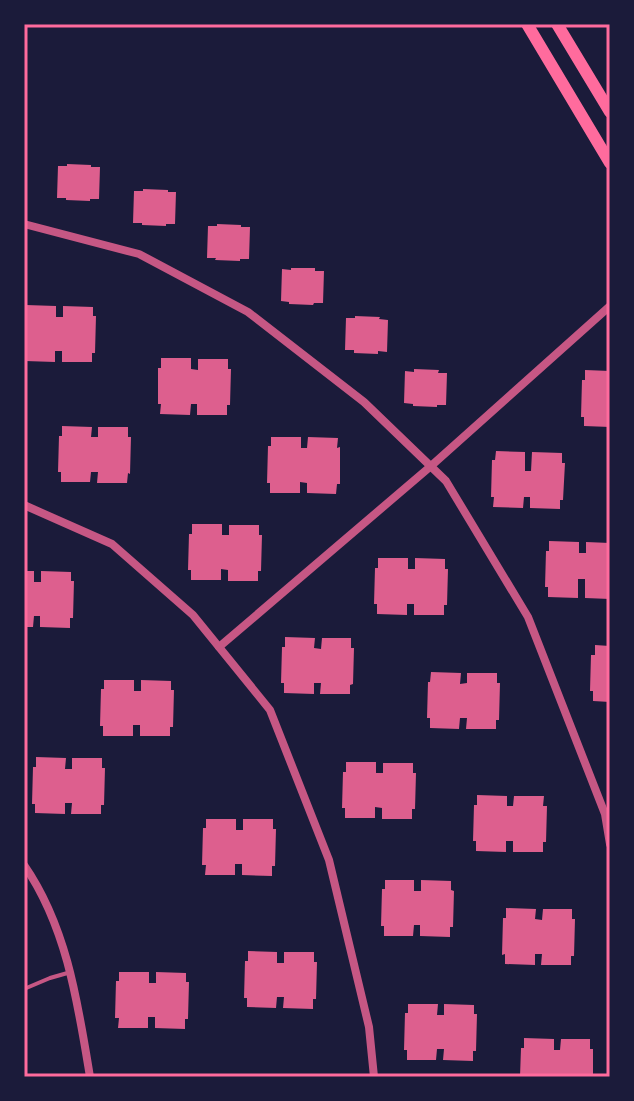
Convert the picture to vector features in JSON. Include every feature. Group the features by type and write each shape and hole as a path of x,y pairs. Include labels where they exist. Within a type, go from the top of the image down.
{"main road":[{"path":"527,24 610,163"},
{"path":"557,24 610,112"}],"street":[{"path":"24,224 139,254 248,312 364,402 446,481 528,617 605,814 610,844"},
{"path":"219,647 431,466 610,306"},
{"path":"24,505 112,544 193,615 270,710 329,860 369,1027 374,1077"},
{"path":"24,865 46,903 71,972 90,1077"}],"lane":[{"path":"24,989 71,972"}],"building":[{"path":"58,166 100,167 99,199 57,198"},
{"path":"134,191 176,192 175,224 133,223"},
{"path":"208,226 250,227 249,259 207,258"},
{"path":"282,269 324,271 323,303 289,304 281,301"},
{"path":"26,305 56,306 56,317 63,317 63,306 93,307 93,316 96,316 92,362 62,362 62,351 55,351 55,362 25,361"},
{"path":"355,316 388,320 387,352 354,353 354,350 345,350 346,318"},
{"path":"161,358 191,358 191,369 198,370 198,359 228,359 228,369 231,369 227,415 197,415 197,404 191,404 190,415 160,414 158,368 161,368"},
{"path":"414,369 447,373 446,405 413,406 404,403 405,371 414,372"},
{"path":"585,370 610,371 610,427 584,426 584,417 581,417"},
{"path":"62,426 92,427 91,437 98,437 98,427 128,427 128,437 131,437 127,483 97,483 98,472 91,472 90,482 61,482 61,472 58,472"},
{"path":"271,437 301,437 301,448 307,448 308,437 338,438 340,484 337,484 336,494 307,493 307,483 300,482 300,493 270,493 270,483 267,483"},
{"path":"496,451 525,452 525,471 531,471 532,452 562,453 562,463 565,463 560,509 530,508 530,497 524,497 523,508 493,507 492,460 495,460"},
{"path":"192,524 222,524 222,535 229,535 229,525 259,525 259,535 262,535 258,581 228,581 228,570 221,569 221,580 191,580 191,570 188,570"},
{"path":"549,541 579,542 579,553 586,553 586,542 610,543 610,599 585,598 585,579 578,579 578,598 548,597 548,587 545,587"},
{"path":"378,558 408,558 408,569 415,569 415,558 445,559 445,569 448,569 444,615 414,615 414,604 407,604 407,615 377,614 377,604 374,604"},
{"path":"24,571 34,571 34,582 41,582 41,571 71,572 71,581 74,581 70,628 40,627 40,616 34,616 33,627 24,627"},
{"path":"285,637 315,638 314,648 321,649 322,638 351,638 351,648 354,648 350,694 320,694 321,683 314,683 314,694 284,693 284,683 281,683"},
{"path":"595,645 610,646 610,702 593,701 593,691 590,691 591,655 595,655"},
{"path":"431,672 461,673 460,684 467,683 467,673 497,673 497,683 500,683 496,729 466,729 467,718 460,718 459,729 430,728 430,718 427,718"},
{"path":"104,680 134,680 134,691 141,691 141,680 171,681 171,690 174,690 170,736 140,736 140,725 133,725 133,736 103,736 103,726 100,726"},
{"path":"36,757 66,758 65,769 72,769 72,758 102,758 102,768 105,768 101,814 71,814 72,803 65,803 65,814 35,813 35,804 32,804"},
{"path":"346,762 376,762 376,773 383,773 383,763 413,763 413,773 416,773 412,819 382,819 382,808 375,807 375,818 345,818 345,808 342,808"},
{"path":"477,795 507,796 507,806 513,806 514,796 544,796 543,806 547,806 543,852 513,852 513,841 506,841 506,852 476,851 476,841 473,841"},
{"path":"206,819 236,819 236,830 243,830 243,819 273,819 273,829 276,829 272,876 242,875 242,864 235,864 235,875 205,875 206,865 202,865"},
{"path":"385,880 414,880 414,891 421,891 421,880 451,881 451,890 454,891 450,937 420,936 420,925 414,925 413,936 384,936 384,926 381,926"},
{"path":"506,908 536,909 535,919 542,920 543,909 572,909 572,919 575,919 571,965 541,965 542,954 535,954 535,965 505,964 505,954 502,955"},
{"path":"248,951 277,952 277,963 284,963 284,952 314,952 314,962 317,962 313,1009 283,1008 284,997 277,997 276,1008 247,1007 247,998 244,998"},
{"path":"119,972 149,972 149,983 156,983 156,972 186,973 186,982 189,982 185,1029 155,1028 155,1017 148,1017 148,1028 118,1028 119,1018 115,1018"},
{"path":"408,1004 438,1004 437,1015 444,1015 444,1004 474,1005 474,1014 477,1014 473,1061 443,1060 444,1049 437,1049 436,1060 407,1060 407,1050 404,1050"},
{"path":"524,1038 554,1039 554,1050 560,1050 561,1039 590,1039 593,1077 520,1077"}]}
